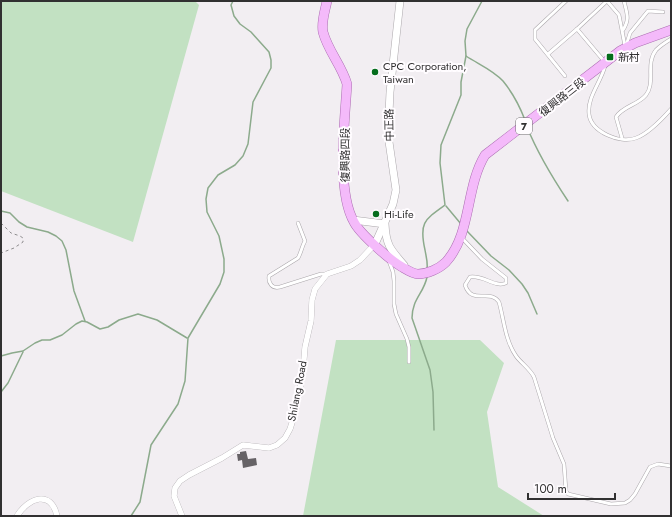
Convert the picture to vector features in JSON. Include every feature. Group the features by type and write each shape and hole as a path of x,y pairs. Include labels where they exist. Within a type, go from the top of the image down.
{"main road":[{"name":"復興路四段","path":"327,1 323,18 323,32 329,47 344,74 347,84 344,178 347,203 353,220 358,229 396,263 408,271 417,274 425,273"},
{"name":"復興路三段","path":"425,273 435,270 445,263 454,251 461,237 475,177 485,155 626,47 671,30"}],"street":[{"name":"中正路","path":"375,244 393,204 396,190 388,135 390,92 400,1"},
{"path":"353,220 385,224 388,246 408,271"},
{"path":"327,274 351,266 360,260 375,244"},
{"name":"Shilang Road","path":"182,516 174,496 175,488 180,481 243,445 269,448 277,445 285,438 290,429 296,410 303,371 305,347 311,321 312,300 315,289 327,274"},
{"path":"17,516 22,509 34,499 46,499 55,507 57,516"}],"lane":[{"path":"565,76 534,39 535,30 566,1"},
{"path":"548,54 607,1 619,15 626,47"},
{"path":"623,30 628,19 624,1"},
{"path":"626,47 630,33 648,11 663,12"},
{"path":"577,29 606,63 589,105 589,115 592,124 602,133 628,140 640,136 671,109"},
{"path":"622,138 616,117 622,110 635,104 646,95 650,88 650,65 652,58 656,51 671,39"},
{"path":"298,223 305,241 300,250 300,254 298,258 269,276 272,287 280,287 322,274 327,274"},
{"path":"461,237 494,270 506,278 506,283 498,285 477,276 470,276 465,284 470,294 475,296 492,296 499,302 505,332 510,347 518,359 534,377 553,438 564,464 566,491 568,494 612,504 625,503 635,494 650,467 658,464 671,466"},
{"path":"387,255 394,277 394,304 396,314 407,339 409,347 409,362"}],"path":[{"path":"1,223 11,233 23,238 23,242 2,253"}],"green space":[{"path":"1,1 195,1 199,5 133,242 1,191"},
{"path":"336,340 480,340 504,363 487,412 498,487 544,516 303,516"}],"building":[{"path":"246,451 248,459 256,458 257,465 243,468 242,460 238,461 237,454"}],"waterway":[{"path":"131,516 140,502 151,445 178,404 185,381 188,338 220,284 224,272 224,259 219,236 207,212 206,199 208,188 218,175 235,165 243,156 248,144 253,102 271,68 269,52 251,32 240,24 234,16 231,5 233,1"},
{"path":"427,269 423,241 423,228 428,219 445,205 440,163 441,145 461,95 461,82 466,56 465,41 467,29 482,1"},
{"path":"466,56 490,70 503,81 516,100 525,120"},
{"path":"527,127 536,147 568,201"},
{"path":"446,206 461,224"},
{"path":"1,211 10,213 19,222 27,227 48,232 62,241 66,250 74,291 85,321"},
{"path":"466,230 491,256 509,270 522,284 528,293 537,314"},
{"path":"427,277 414,306 412,318 430,370 433,392 434,430"},
{"path":"1,356 23,351 42,340 50,340 62,335 82,321 100,329 108,327 119,320 138,314 157,320 187,338"},
{"path":"1,392 8,383 23,352"}],"place":[{"name":"新村","path":"610,57"},
{"name":"CPC Corporation, Taiwan","path":"375,72"},
{"name":"Hi-Life","path":"376,214"}]}
